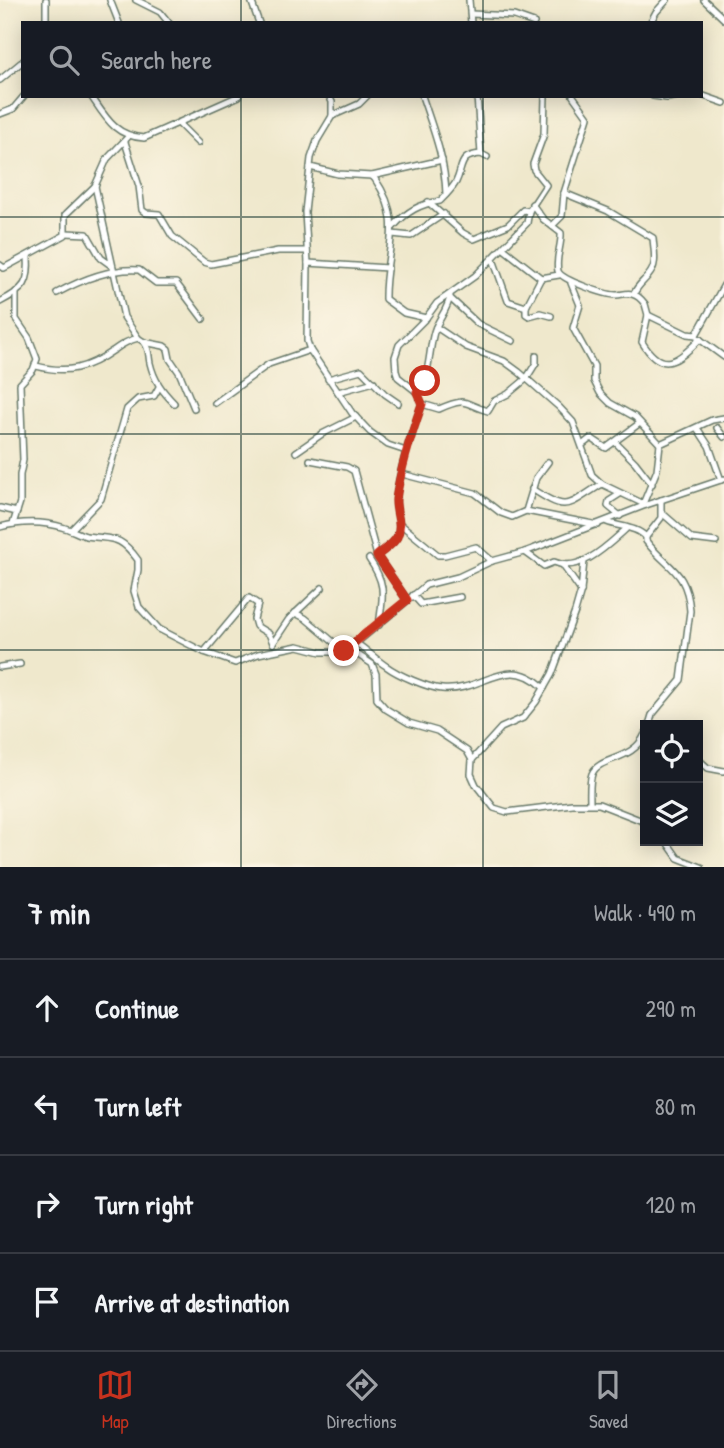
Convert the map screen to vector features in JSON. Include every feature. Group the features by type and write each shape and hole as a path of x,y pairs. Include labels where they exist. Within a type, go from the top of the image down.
{"street":[{"path":"46,0 46,21"},
{"path":"110,0 118,21"},
{"path":"136,0 160,12 167,21"},
{"path":"251,0 258,21"},
{"path":"469,0 470,21"},
{"path":"651,21 667,0"},
{"path":"704,0 724,19"},
{"path":"719,13 724,7"},
{"path":"471,14 514,16 528,21"},
{"path":"0,80 21,63"},
{"path":"703,96 724,103"},
{"path":"0,114 13,108 22,98"},
{"path":"92,98 106,118 127,140 142,210 159,214 172,236 204,262 211,264 278,251 307,251"},
{"path":"66,233 63,225 65,215 94,186 107,159 127,140 150,137 232,98"},
{"path":"330,98 332,116 317,141 310,167 304,212 308,263 307,332 310,350 356,417 381,441 406,451"},
{"path":"332,116 359,104 365,98"},
{"path":"423,98 437,136 445,169 446,194"},
{"path":"426,318 404,313 385,299 389,245 393,231 406,214 428,202 438,202 454,186 461,164 467,157 484,155 477,98"},
{"path":"377,556 398,535 396,499 406,451 422,404 417,392 398,377 395,357 399,345 437,303 450,297 493,259 527,223 528,211 545,185 534,170 533,164 544,134 545,98"},
{"path":"552,226 562,216 564,193 588,117 574,98"},
{"path":"178,123 198,143"},
{"path":"310,167 338,174 372,176 442,160"},
{"path":"372,176 388,199 393,231"},
{"path":"94,186 124,317 149,348 150,363 159,387 174,403"},
{"path":"564,193 608,211 653,238 655,265 634,295"},
{"path":"428,202 463,233 477,239 508,225 523,210 528,211"},
{"path":"532,204 561,233 559,275"},
{"path":"393,231 411,236 444,214"},
{"path":"0,265 4,268 66,233 87,234 101,258 113,269"},
{"path":"504,249 541,278 559,275 571,283 607,294 634,295 645,303 648,315 642,342 663,364 679,358 698,337 724,285"},
{"path":"0,302 16,292 30,275 28,256"},
{"path":"493,259 508,301 526,307"},
{"path":"308,263 388,268"},
{"path":"57,293 113,269 136,269 156,283 173,282 187,295 203,319"},
{"path":"541,278 526,307 527,315 540,313 551,316"},
{"path":"571,283 580,305 573,328 594,366 596,386 610,403 635,417 660,444"},
{"path":"13,524 21,498 20,475 23,460 20,384 36,366 35,350 16,319 16,292"},
{"path":"417,392 427,376 436,327 450,297"},
{"path":"450,297 483,327 513,341"},
{"path":"648,315 698,337 724,357"},
{"path":"436,327 466,347 504,361 526,379 573,422 589,471 601,484 645,505"},
{"path":"36,366 59,371 76,369 114,350 123,342 141,340 164,346 168,349 170,359 194,408"},
{"path":"215,403 275,360 310,350"},
{"path":"422,404 439,410 463,401 488,411 494,401 508,394 526,379 536,363 536,356"},
{"path":"328,379 361,370 385,394 398,402"},
{"path":"338,392 374,382"},
{"path":"71,530 101,499 127,409 138,399 154,396 159,387"},
{"path":"296,452 322,434 356,417"},
{"path":"660,444 712,420 724,418"},
{"path":"582,445 591,438 604,449 640,423"},
{"path":"0,527 35,522 84,535 114,538 125,546 138,563 134,591 139,607 159,629 204,652 235,663 270,651 298,646 329,653 346,650 356,643 426,585 458,577 492,561 525,552 645,505 722,479 709,446 697,428"},
{"path":"717,428 724,438"},
{"path":"615,442 652,484"},
{"path":"645,505 657,470 660,444"},
{"path":"310,460 347,467 354,471 377,556 407,600"},
{"path":"526,511 540,471 548,462"},
{"path":"402,474 474,493 501,513 512,517 526,511 598,525"},
{"path":"532,489 551,502 564,505 601,484"},
{"path":"620,494 609,501 608,506 620,516"},
{"path":"646,537 657,525 662,513 661,500"},
{"path":"0,509 17,512"},
{"path":"662,513 692,539 716,542"},
{"path":"607,522 626,529 639,530 646,537 648,545 680,573 690,602 681,680 660,704 652,720"},
{"path":"399,523 438,555 476,547 492,561"},
{"path":"564,567 584,561 626,529"},
{"path":"525,552 544,566 554,562 564,567 581,591"},
{"path":"369,559 380,574 382,583 379,625"},
{"path":"472,760 501,727 526,715 552,674 581,591 584,561"},
{"path":"270,651 282,628 322,589"},
{"path":"413,595 421,604 460,597"},
{"path":"204,652 249,598 258,604 254,619 256,626 269,634 273,643"},
{"path":"295,613 306,618 346,650 372,664 376,674 377,699 386,709 409,723 437,731 467,751 472,760 471,774 476,785 485,798 499,810 508,812 590,803 600,804 640,820"},
{"path":"356,643 366,648 390,669 442,689 468,687 510,672 534,678 544,688"},
{"path":"0,667 20,664"},
{"path":"590,803 591,776 595,769 640,745"},
{"path":"703,764 708,768 724,771"},
{"path":"670,846 678,858 701,867"}],"route":[{"path":"344,651 407,600 377,556 398,535 396,499 406,451 422,404 417,392 425,381"}]}
